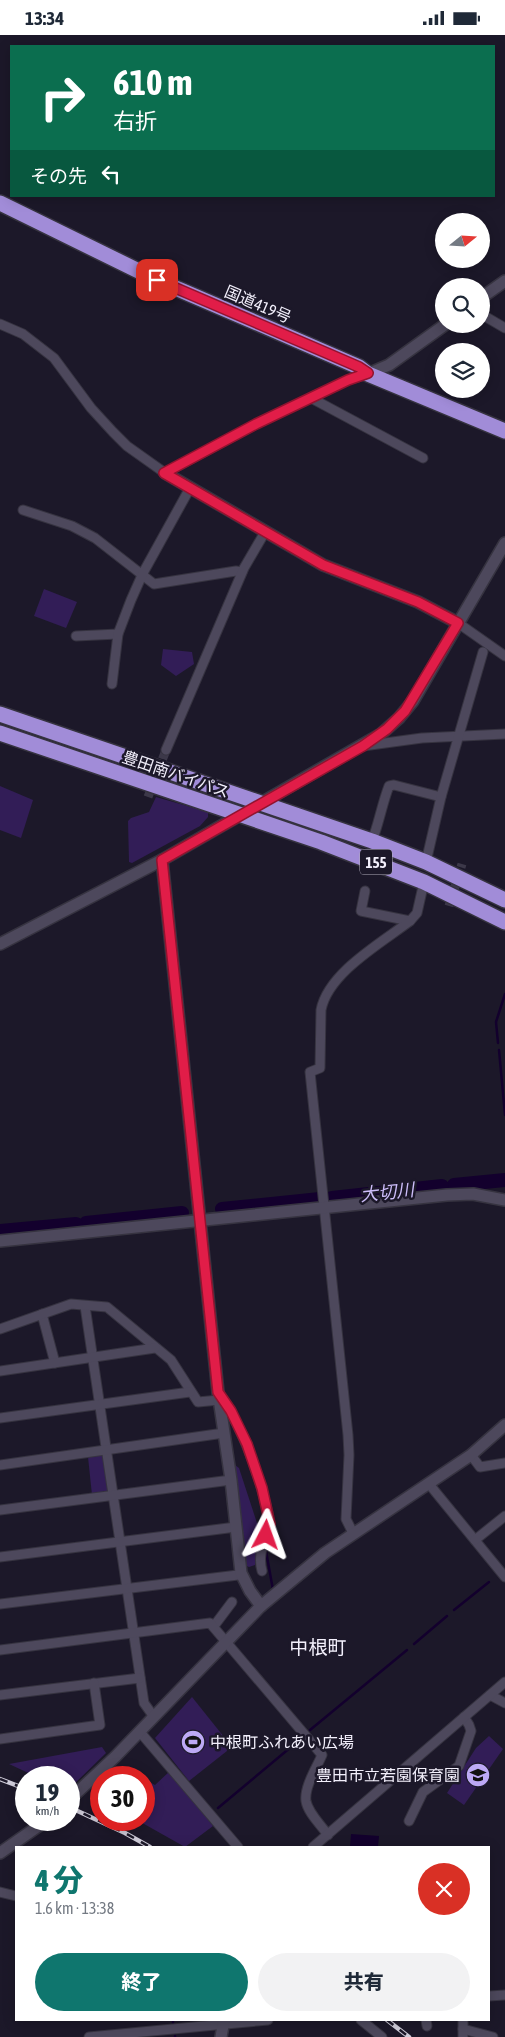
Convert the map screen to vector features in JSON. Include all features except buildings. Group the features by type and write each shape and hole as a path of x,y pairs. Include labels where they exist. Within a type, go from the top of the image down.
{"highway":[{"name":"国道419号","path":"0,203 157,280 505,431"},
{"name":"豊田南バイパス","path":"2,715 119,755 269,802 426,862 505,900"},
{"name":"豊田南バイパス","path":"0,733 385,866 424,882 505,922"},
{"path":"119,755 162,779 227,802 235,808 237,816"},
{"path":"269,802 273,811 280,817 345,840 385,866"}],"street":[{"path":"490,292 505,281"},
{"path":"490,319 505,328"},
{"path":"0,323 23,334 54,358 91,408 113,432 127,446 164,473 323,565 418,602 458,623 505,656"},
{"path":"164,473 256,424 389,365 435,332"},
{"path":"311,398 424,458"},
{"path":"112,684 118,634 141,575 190,488"},
{"path":"23,510 72,526 95,538 141,575 154,583 242,571"},
{"path":"166,750 242,571 265,532"},
{"path":"0,945 162,860 237,816 269,802 363,746 387,729 405,711 505,543"},
{"path":"76,635 118,634"},
{"path":"426,862 440,797 460,736 483,652"},
{"path":"363,746 422,738 505,734"},
{"path":"372,841 379,823 383,800 390,786 394,785 440,797"},
{"path":"162,860 218,1396 231,1480 241,1573 250,1591 261,1606"},
{"path":"353,1533 346,1519 348,1435 310,1072 320,1068 323,1001 328,991 349,967 410,921 417,913 424,882"},
{"path":"365,891 361,911 410,921"},
{"path":"0,1241 324,1207 473,1194 505,1201"},
{"path":"0,1329 71,1304 107,1307 171,1361 198,1402 218,1396"},
{"path":"85,1306 135,1632 144,1703 154,1717"},
{"path":"42,1314 55,1363"},
{"path":"0,1371 155,1348"},
{"path":"0,1417 190,1392"},
{"path":"218,1396 231,1411 247,1444 268,1513 270,1524 259,1561 262,1571"},
{"path":"80,1789 140,1732 261,1606 325,1553 471,1455 505,1425"},
{"path":"0,1465 224,1433"},
{"path":"471,1455 480,1467 505,1463"},
{"path":"0,1510 231,1480"},
{"path":"429,1484 505,1577"},
{"path":"475,1540 505,1516"},
{"path":"0,1557 236,1527"},
{"path":"0,1604 238,1575 241,1573"},
{"path":"214,1626 232,1603"},
{"path":"0,1650 210,1623 322,1755 308,1788 306,1799 309,1809 328,1835"},
{"path":"0,1695 140,1678"},
{"path":"314,1846 505,1682"},
{"path":"0,1739 100,1725 94,1683"},
{"path":"490,1695 505,1703"},
{"path":"409,1821 423,1791 458,1766 471,1731 464,1717"},
{"path":"140,1732 237,1846"},
{"path":"0,1853 31,1831"},
{"path":"0,1891 15,1896"},
{"path":"490,1996 505,1995"},
{"path":"89,2037 179,2033 224,2022 246,2021"},
{"path":"362,2021 382,2037"},
{"path":"221,2037 224,2022"},
{"path":"463,2029 493,2037"}],"shaded area":[{"path":"44,589 77,602 66,628 34,616"},
{"path":"163,649 192,652 194,664 176,676 161,665"},
{"path":"0,786 33,800 21,838 0,830"},
{"path":"156,797 208,812 208,817 200,826 132,863 129,862 128,821 131,818 149,812"},
{"path":"103,1454 110,1491 108,1493 92,1495 88,1457"},
{"path":"235,1465 239,1468 257,1523 264,1525 268,1522 255,1565 249,1567 245,1565"},
{"name":"中根町ふれあい広場","path":"192,1697 232,1747 189,1781 155,1738"},
{"path":"489,1736 503,1749 464,1805 447,1793 476,1748"},
{"path":"102,1747 106,1753 93,1766 90,1766 90,1769 80,1778 80,1766 15,1767 9,1764"},
{"path":"170,1771 213,1826 186,1846 155,1830 155,1785"},
{"path":"351,1834 379,1836 378,1846 350,1846"}],"waterway":[{"path":"498,1043 496,1022 505,994"},
{"path":"499,1050 505,1115"},
{"name":"大切川","path":"454,1185 505,1180"},
{"name":"大切川","path":"332,1198 442,1186"},
{"name":"大切川","path":"222,1209 320,1199"},
{"name":"大切川","path":"86,1223 182,1213"},
{"name":"大切川","path":"0,1231 76,1224"},
{"path":"266,1551 273,1590"},
{"path":"454,1610 489,1582"},
{"path":"414,1644 447,1616"},
{"path":"310,1730 407,1650"},
{"path":"218,1808 303,1737"}],"tunnel":[{"path":"148,797 166,750"},
{"path":"449,906 462,864"}],"railway":[{"path":"0,1779 15,1785"},
{"path":"80,1812 148,1846"},
{"path":"388,2021 409,2037"}],"place":[{"name":"中根町ふれあい広場","path":"193,1742"},
{"name":"豊田市立若園保育園","path":"478,1775"}],"district":[{"name":"中根町","path":"318,1647"}],"route":[{"path":"157,280 359,367 368,373 348,380 256,424 164,473 323,565 418,602 458,623 413,701 392,725 381,734 162,860 218,1392 231,1411 247,1444 262,1488 270,1524 266,1535"}]}
